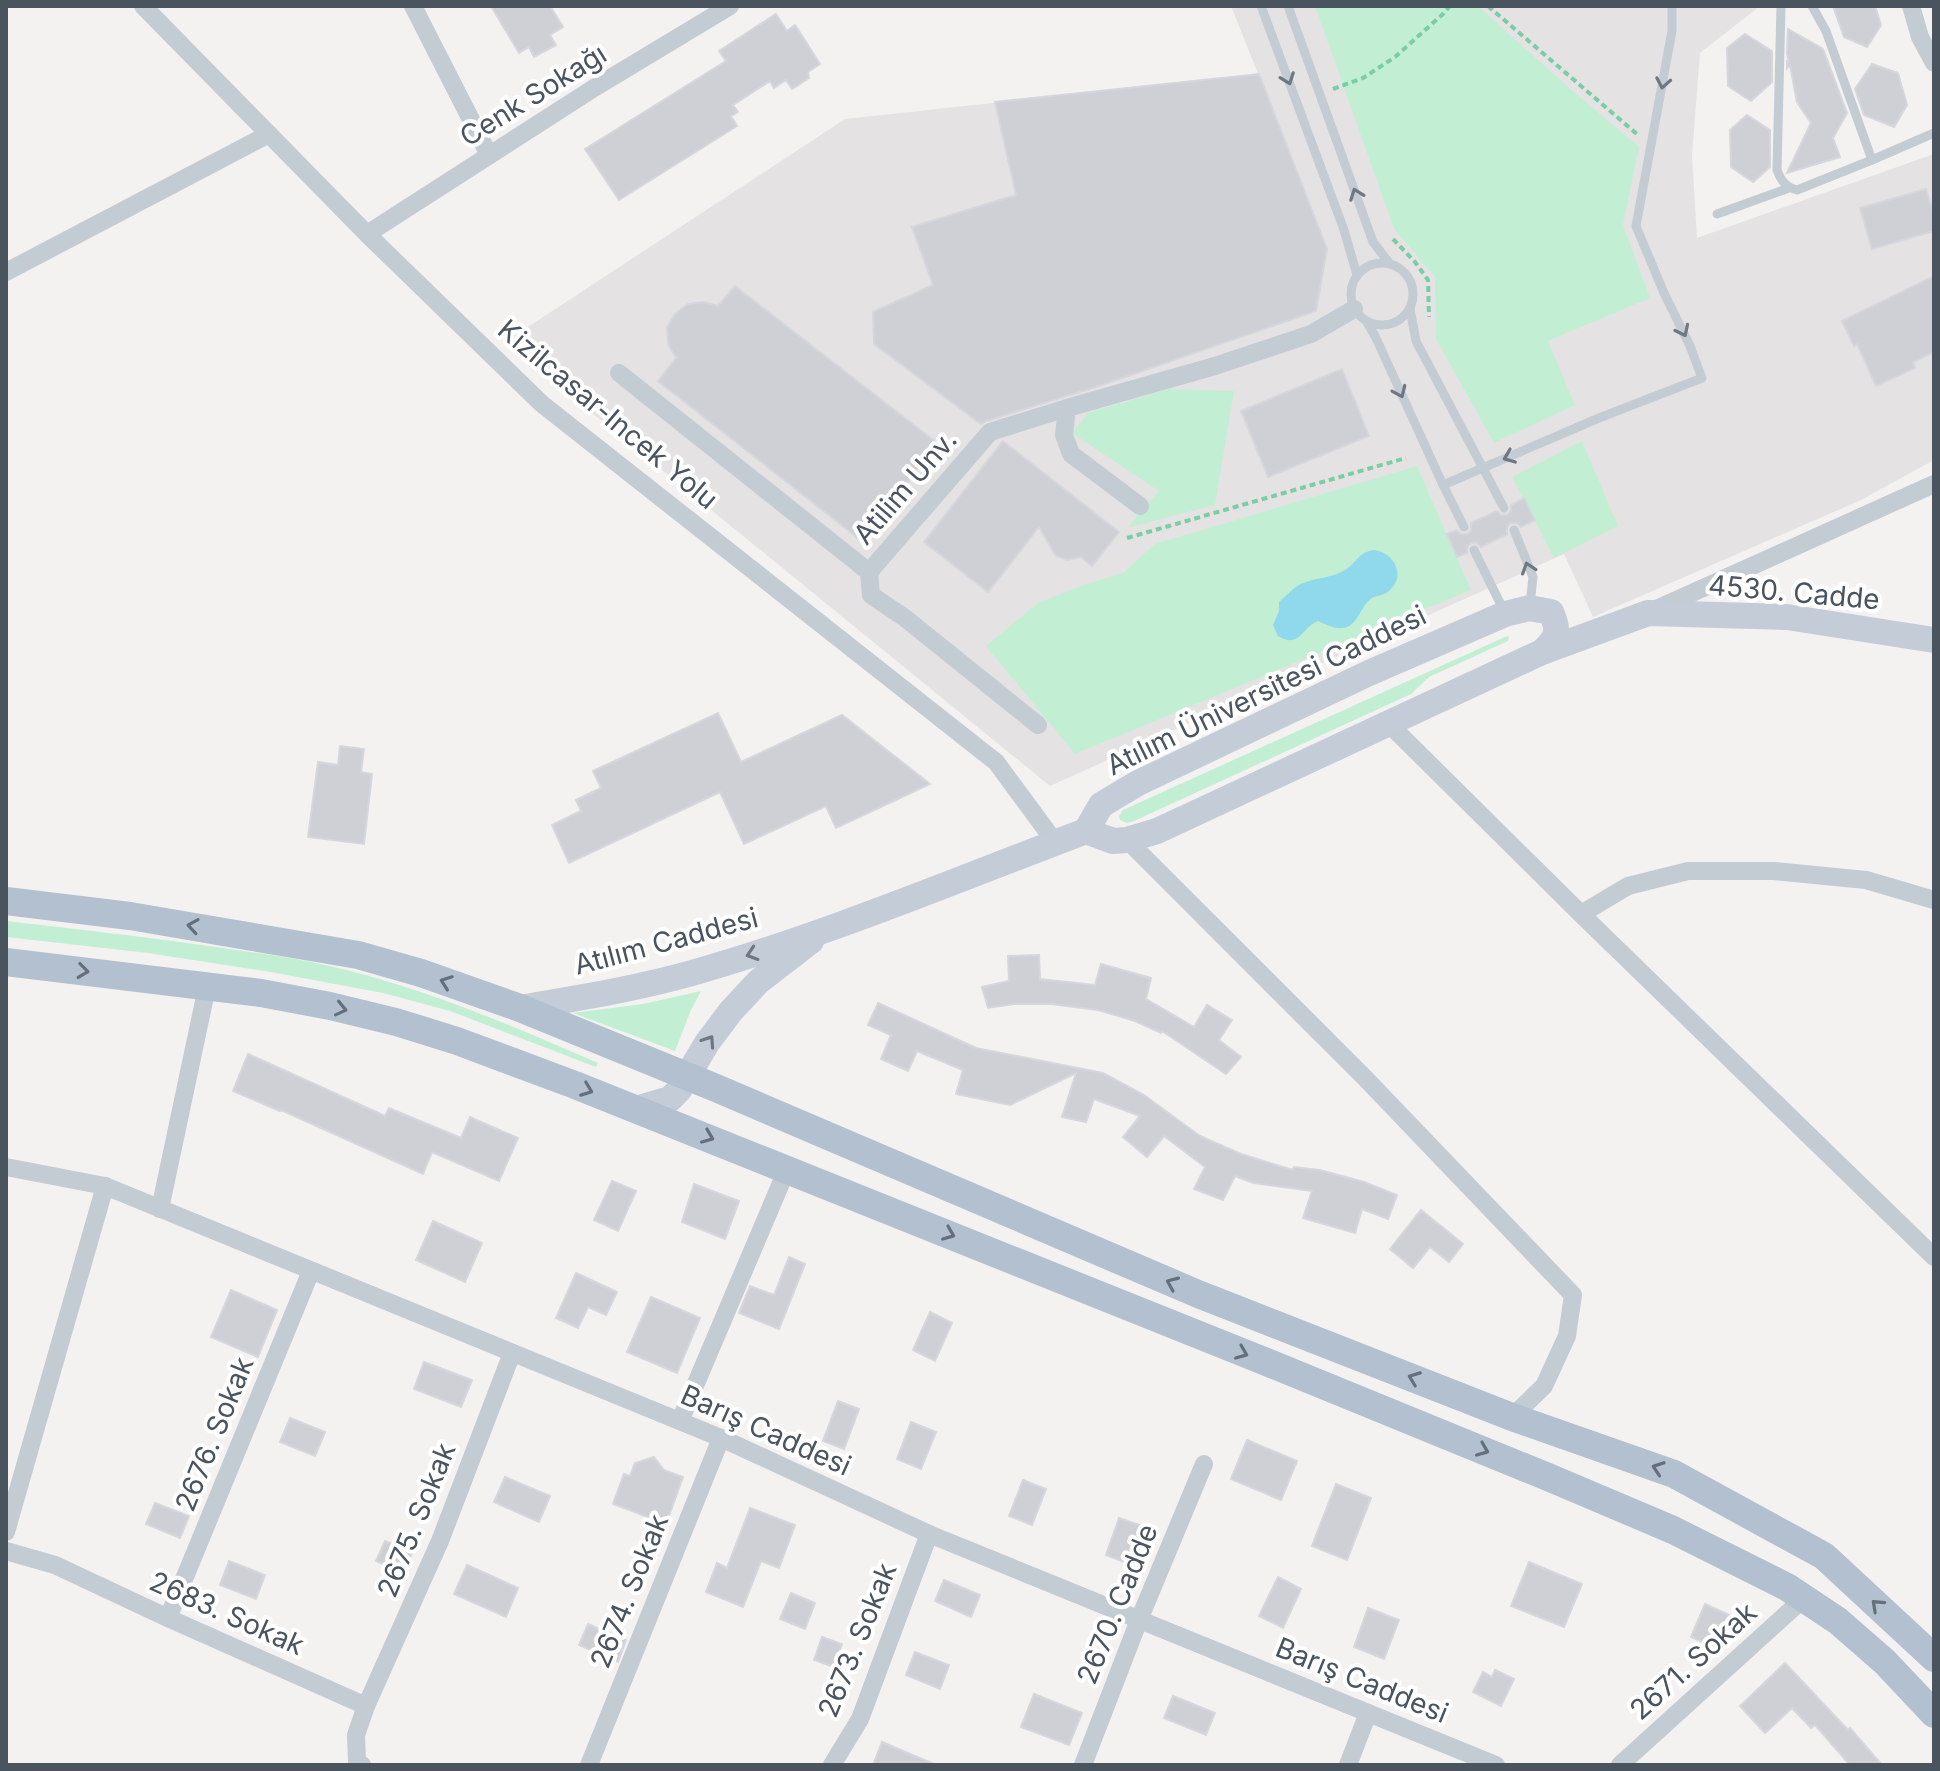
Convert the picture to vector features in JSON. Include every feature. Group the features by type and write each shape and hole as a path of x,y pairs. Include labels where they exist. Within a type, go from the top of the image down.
{"main road":[{"path":"6,901 130,916 358,955 421,973 520,1008 1198,1294 1512,1417 1674,1474 1824,1556 1934,1658"},
{"path":"6,962 288,998 396,1022 517,1062 1601,1498 1731,1558 1804,1598 1838,1621 1885,1662 1934,1714"}],"street":[{"path":"413,6 489,155"},
{"name":"Cenk Sokağı","path":"367,234 594,88 730,6"},
{"path":"1911,6 1920,37 1934,63"},
{"name":"Kizilcasar-Incek Yolu","path":"152,9 367,234 542,404 996,762 1055,842"},
{"path":"6,272 269,134"},
{"name":"Atilim Unv.","path":"1038,725 905,618 871,595 869,572 990,432 1215,366 1360,315"},
{"path":"619,373 869,572"},
{"path":"1067,408 1064,435 1071,454 1140,506"},
{"path":"1086,831 1113,841 1127,840 1180,822 1542,652 1648,613 1934,484"},
{"path":"1517,611 1551,612 1557,625 1553,641 1542,652"},
{"name":"Atılım Üniversitesi Caddesi","path":"1086,831 1101,805 1138,783 1369,673 1517,611"},
{"name":"4530. Cadde","path":"1648,613 1787,617 1934,640"},
{"path":"1389,724 1934,1257"},
{"name":"Atılım Caddesi","path":"520,1008 622,990 692,973 826,930 1086,831"},
{"path":"1127,840 1365,1078 1573,1295 1567,1336 1544,1386 1512,1417"},
{"path":"1581,914 1628,886 1688,871 1774,871 1866,880 1934,900"},
{"name":"Atılım Caddesi","path":"636,1109 670,1099 731,1011 758,982 826,930"},
{"path":"160,1209 207,987"},
{"name":"Barış Caddesi","path":"6,1167 105,1186 721,1438 929,1534 1496,1765"},
{"path":"680,1421 787,1169"},
{"path":"6,1532 105,1186"},
{"name":"2676. Sokak","path":"168,1618 311,1271"},
{"name":"2675. Sokak","path":"366,1706 440,1541 512,1353"},
{"name":"2674. Sokak","path":"589,1765 721,1438"},
{"name":"2670. Cadde","path":"1083,1765 1204,1464"},
{"name":"2673. Sokak","path":"832,1765 860,1719 929,1534"},
{"name":"2683. Sokak","path":"6,1551 55,1565 366,1706"},
{"name":"2671. Sokak","path":"1620,1765 1804,1598"},
{"path":"362,1765 357,1761 356,1735 366,1706"},
{"path":"1348,1765 1368,1713"}],"lane":[{"path":"1261,6 1344,230 1357,275"},
{"path":"1288,6 1373,242 1390,264"},
{"path":"1443,485 1702,378 1636,226 1672,31 1672,6"},
{"path":"1781,6 1777,170 1789,188 1797,190 1934,133"},
{"path":"1812,6 1826,31 1872,160"},
{"path":"1717,214 1789,188"},
{"path":"1464,527 1376,338 1360,315 1351,293 1357,275 1372,264 1390,264 1399,268 1411,282 1410,309 1416,341 1504,508"},
{"path":"1360,315 1383,326 1399,321 1410,309"},
{"path":"1474,550 1517,611 1533,577 1514,530"}],"path":[{"path":"1333,89 1363,78 1395,57 1450,6"},
{"path":"1488,6 1651,146"},
{"path":"1394,240 1428,280 1428,321"},
{"path":"1127,538 1406,458"}],"shaded area":[{"path":"1231,6 1760,6 1700,53 1692,156 1697,238 1934,154 1934,460 1861,500 1593,617 1564,554 1050,786 505,342 845,119 1258,74"}],"green space":[{"path":"1315,6 1478,6 1639,147 1623,225 1650,298 1548,341 1575,405 1494,443 1436,339 1435,277 1394,229"},
{"path":"1169,389 1234,391 1215,505 1127,528 1159,491 1072,433 1088,413"},
{"path":"1582,441 1618,526 1554,558 1512,477"},
{"path":"1417,466 1471,590 1075,754 986,646 1038,603 1123,573 1155,544"},
{"path":"1507,636 1508,641 1429,677 1411,694 1134,821 1127,823 1120,820 1123,810"},
{"path":"6,921 216,947 344,969 455,1004 598,1063 596,1067 450,1011 383,993 148,953 6,937"},
{"path":"701,991 675,1051 573,1013 643,1004"}],"water":[{"path":"1374,550 1387,555 1396,566 1397,579 1389,591 1370,599 1351,625 1336,628 1318,621 1296,639 1278,636 1273,625 1279,602 1291,591 1305,582 1342,572 1362,554"}],"building":[{"path":"491,6 550,6 563,27 550,35 556,45 534,57 529,47 519,53"},
{"path":"1833,6 1875,6 1881,25 1867,47 1844,37"},
{"path":"776,14 787,31 795,25 820,64 808,72 809,78 792,89 786,80 774,88 770,81 733,105 738,112 731,116 737,126 619,200 585,149 726,61 719,51"},
{"path":"1788,29 1823,49 1847,113 1833,138 1840,157 1787,173 1811,123 1797,102 1790,65 1787,68"},
{"path":"1745,34 1772,51 1772,82 1751,101 1728,86 1727,48"},
{"path":"1872,64 1898,73 1907,105 1894,127 1864,115 1855,89"},
{"path":"1259,74 1327,249 1316,311 981,424 874,344 873,312 933,285 912,227 1016,195 995,102"},
{"path":"1747,115 1770,130 1770,167 1753,182 1731,167 1730,130"},
{"path":"1926,189 1934,215 1934,231 1872,249 1860,208"},
{"path":"1934,276 1934,352 1913,362 1915,368 1876,386 1857,344 1854,346 1842,321"},
{"path":"735,286 937,443 863,542 658,381 676,358 668,344 667,327 675,314 688,304 704,302 718,306"},
{"path":"1342,369 1369,436 1268,477 1241,411"},
{"path":"1003,441 1119,532 1092,566 1081,557 1067,560 1056,556 1039,527 988,592 924,542"},
{"path":"1524,498 1535,520 1521,527 1510,523 1504,536 1481,547 1471,543 1467,553 1457,557 1447,534 1457,530 1467,534 1471,523 1497,511 1507,515 1511,505"},
{"path":"718,713 741,762 842,715 930,784 836,828 826,806 744,844 720,792 569,863 552,825 581,811 576,800 601,788 593,771"},
{"path":"340,746 364,749 361,772 372,774 364,844 308,837 318,762 338,765"},
{"path":"1039,955 1040,979 1095,985 1101,964 1151,978 1146,999 1194,1027 1207,1005 1232,1020 1219,1040 1241,1057 1226,1074 1162,1031 1098,1010 1051,1004 988,1008 982,987 1009,981 1008,956"},
{"path":"878,1003 976,1048 1103,1073 1144,1095 1200,1136 1241,1154 1293,1170 1294,1167 1320,1170 1397,1195 1388,1219 1362,1209 1355,1233 1303,1218 1312,1191 1254,1183 1235,1176 1223,1200 1194,1189 1205,1167 1164,1136 1147,1157 1123,1137 1140,1116 1094,1099 1086,1122 1062,1117 1076,1073 1010,1105 956,1094 963,1070 917,1051 908,1071 881,1059 891,1035 868,1025"},
{"path":"248,1054 385,1116 389,1108 461,1138 470,1117 518,1138 499,1181 432,1152 423,1174 233,1091"},
{"path":"612,1181 636,1191 618,1231 594,1220"},
{"path":"694,1184 739,1201 725,1239 682,1222"},
{"path":"1421,1210 1463,1244 1449,1262 1430,1247 1413,1268 1390,1249"},
{"path":"433,1221 482,1243 465,1282 416,1260"},
{"path":"789,1257 805,1264 779,1329 739,1313 750,1286 774,1295"},
{"path":"576,1273 617,1292 606,1315 588,1307 578,1328 556,1318"},
{"path":"231,1290 277,1310 258,1357 211,1337"},
{"path":"651,1297 700,1318 677,1373 627,1352"},
{"path":"930,1312 952,1323 935,1361 913,1350"},
{"path":"424,1362 472,1380 461,1407 414,1389"},
{"path":"838,1401 859,1409 844,1449 823,1441"},
{"path":"290,1418 325,1432 315,1456 280,1442"},
{"path":"911,1422 936,1432 921,1469 897,1459"},
{"path":"1247,1440 1297,1461 1281,1500 1231,1479"},
{"path":"654,1457 664,1470 683,1477 666,1524 613,1504 624,1474 630,1476 635,1463"},
{"path":"505,1477 550,1496 539,1522 494,1502"},
{"path":"1023,1480 1046,1489 1032,1525 1009,1516"},
{"path":"1336,1484 1371,1498 1347,1560 1312,1546"},
{"path":"155,1503 189,1516 180,1538 146,1524"},
{"path":"750,1508 795,1525 779,1568 761,1561 743,1607 706,1592 717,1563 727,1568"},
{"path":"1119,1518 1143,1526 1129,1564 1106,1555"},
{"path":"385,1541 412,1553 404,1573 376,1561"},
{"path":"229,1561 265,1575 256,1599 220,1585"},
{"path":"1529,1562 1582,1584 1564,1627 1511,1606"},
{"path":"467,1565 518,1588 506,1617 454,1594"},
{"path":"1278,1577 1301,1589 1283,1628 1259,1616"},
{"path":"944,1580 980,1595 971,1617 935,1601"},
{"path":"791,1593 815,1603 805,1629 780,1619"},
{"path":"1705,1604 1729,1615 1714,1647 1691,1637"},
{"path":"1368,1608 1399,1620 1384,1659 1354,1647"},
{"path":"588,1624 626,1640 618,1662 579,1645"},
{"path":"822,1637 842,1644 834,1667 814,1660"},
{"path":"915,1652 949,1665 940,1689 906,1675"},
{"path":"1785,1663 1882,1765 1850,1765 1815,1725 1811,1728 1792,1708 1765,1733 1740,1706"},
{"path":"1495,1670 1514,1679 1501,1706 1473,1692 1483,1672 1492,1677"},
{"path":"1034,1694 1082,1713 1069,1745 1021,1727"},
{"path":"1173,1696 1215,1713 1206,1735 1164,1718"},
{"path":"882,1742 936,1765 873,1765"}]}
